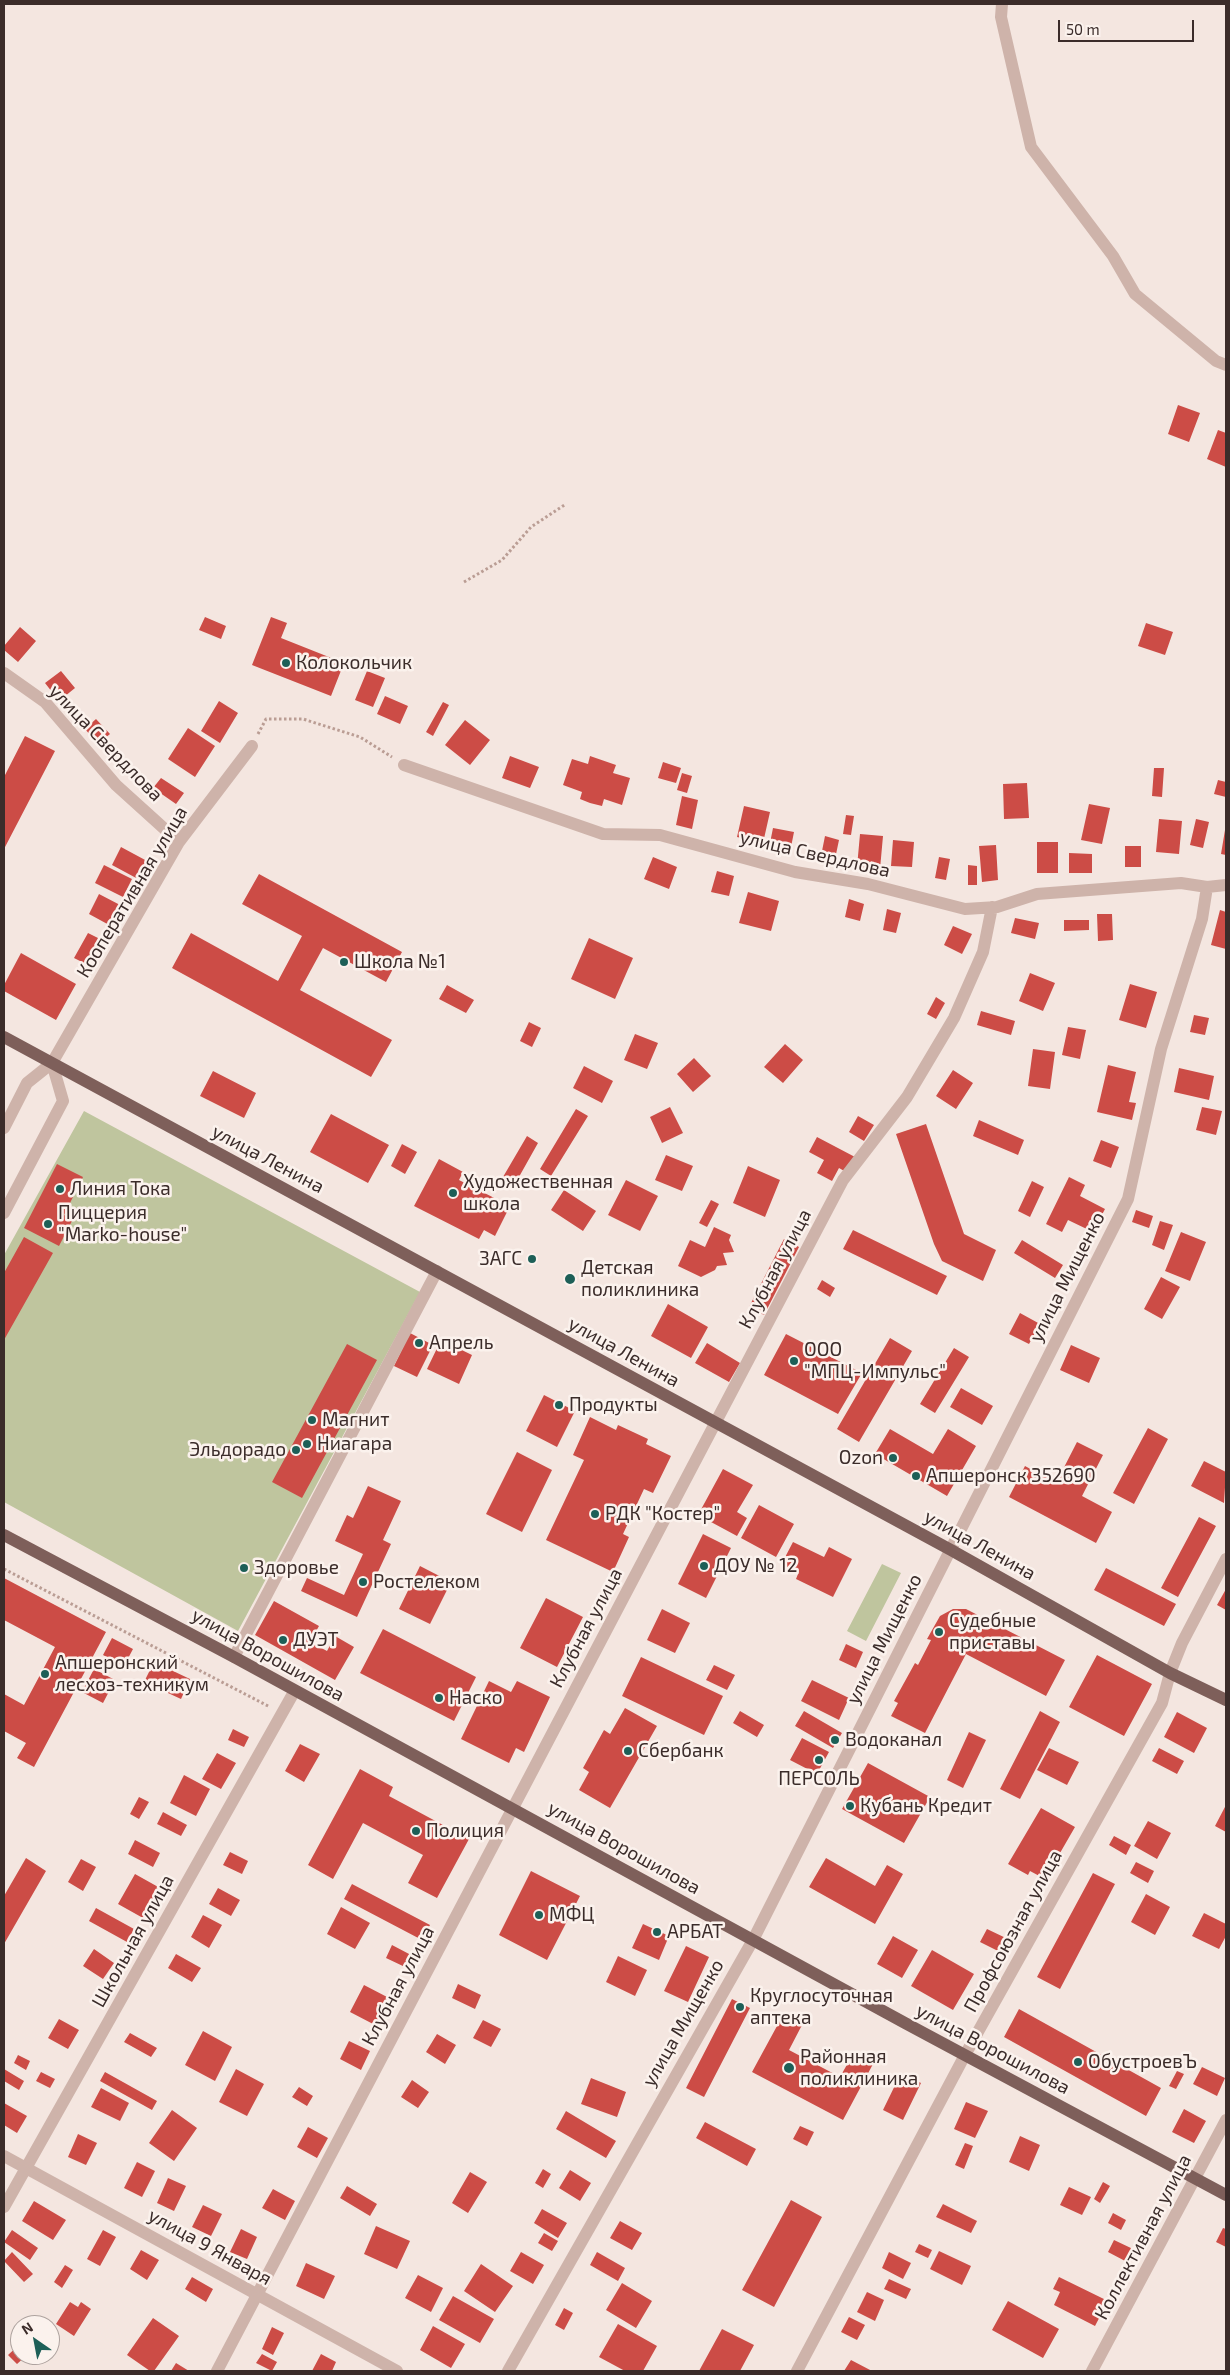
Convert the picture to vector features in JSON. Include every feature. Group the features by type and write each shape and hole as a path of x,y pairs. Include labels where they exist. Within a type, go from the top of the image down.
{"main road":[{"name":"улица Ленина","path":"4,1037 951,1550 1170,1673 1226,1700"},
{"name":"улица Ворошилова","path":"4,1535 234,1657 294,1692 752,1940 1226,2194"}],"street":[{"path":"1002,4 1002,17 1031,148 1113,256 1135,294 1216,361 1226,364"},
{"name":"улица Свердлова","path":"4,673 45,702 116,785 179,842"},
{"name":"Кооперативная улица","path":"4,1128 27,1082 52,1063 179,842 252,746"},
{"name":"улица Свердлова","path":"404,765 603,834 660,836 795,872 868,884 965,909 992,907 1037,894 1181,884 1207,887 1226,885"},
{"name":"улица Мищенко","path":"508,2371 752,1940 1128,1199 1161,1049 1202,919 1207,887"},
{"name":"Клубная улица","path":"217,2371 843,1180 907,1097 954,1018 983,952 992,907"},
{"path":"4,1213 63,1101 52,1063"},
{"path":"234,1657 437,1271"},
{"name":"Профсоюзная улица","path":"797,2371 965,2055 1162,1703 1170,1673 1182,1643 1226,1559"},
{"name":"Школьная улица","path":"4,2207 28,2168 294,1692"},
{"name":"Коллективная улица","path":"1092,2371 1226,2120"},
{"name":"улица 9 Января","path":"4,2156 397,2371"}],"path":[{"path":"464,582 502,560 531,527 566,504"},
{"path":"252,746 266,719 303,719 360,737 404,765"},
{"path":"4,1569 282,1713"}],"green space":[{"path":"84,1111 420,1292 238,1631 4,1502 4,1255"},
{"path":"882,1564 901,1573 866,1641 847,1631"}],"building":[{"path":"1178,405 1200,413 1189,442 1168,434"},
{"path":"1218,430 1226,433 1226,467 1207,459"},
{"path":"205,617 226,626 221,639 199,630"},
{"path":"271,617 287,623 281,638 344,663 331,696 252,665"},
{"path":"1146,623 1173,632 1165,655 1138,646"},
{"path":"20,627 36,641 18,662 4,650 4,646"},
{"path":"61,671 75,688 59,701 45,683"},
{"path":"367,671 385,678 373,707 355,700"},
{"path":"385,696 408,706 400,724 377,714"},
{"path":"219,701 238,713 220,743 201,731"},
{"path":"443,702 449,705 433,736 426,732"},
{"path":"96,719 110,734 98,744 85,729"},
{"path":"465,720 490,740 470,765 445,745"},
{"path":"188,728 215,746 195,777 168,759"},
{"path":"25,736 55,751 4,849 4,777"},
{"path":"510,756 539,767 530,788 502,778"},
{"path":"590,756 616,765 613,773 630,778 622,805 604,799 602,806 590,803 580,799 582,792 563,785 572,759 588,764"},
{"path":"663,762 681,768 676,783 658,778"},
{"path":"1154,768 1164,768 1162,797 1152,796"},
{"path":"682,773 692,776 687,793 677,790"},
{"path":"161,778 184,793 176,804 153,788"},
{"path":"1218,780 1226,782 1226,797 1214,794"},
{"path":"1027,783 1029,818 1004,819 1003,784"},
{"path":"682,796 698,800 692,829 676,825"},
{"path":"1089,804 1110,808 1102,844 1081,840"},
{"path":"744,806 770,812 763,843 737,837"},
{"path":"846,815 854,816 851,835 843,834"},
{"path":"1159,819 1182,821 1179,854 1156,852"},
{"path":"1196,819 1209,822 1203,848 1190,845"},
{"path":"773,828 794,832 791,847 770,843"},
{"path":"1226,830 1226,855 1221,854"},
{"path":"860,834 883,836 880,869 857,867"},
{"path":"825,836 839,840 835,859 821,856"},
{"path":"893,840 914,842 912,867 891,866"},
{"path":"1037,842 1058,842 1058,873 1037,873"},
{"path":"996,845 998,880 982,882 979,846"},
{"path":"1125,846 1141,846 1141,867 1125,867"},
{"path":"121,847 147,861 138,879 112,865"},
{"path":"1069,853 1092,854 1092,873 1069,873"},
{"path":"653,857 677,867 669,889 644,879"},
{"path":"939,857 950,859 946,880 935,878"},
{"path":"104,865 132,879 123,897 95,883"},
{"path":"968,865 977,866 977,885 968,885"},
{"path":"717,871 734,876 729,896 711,892"},
{"path":"259,874 402,952 386,982 323,948 300,990 392,1040 371,1077 172,968 191,933 278,981 302,936 242,904"},
{"path":"748,892 779,901 771,931 739,923"},
{"path":"99,894 122,906 111,926 89,914"},
{"path":"849,899 864,904 860,921 845,917"},
{"path":"887,909 901,913 896,933 883,930"},
{"path":"1220,910 1226,912 1226,949 1211,945"},
{"path":"1097,914 1112,914 1113,940 1098,941"},
{"path":"1015,918 1039,923 1035,939 1011,933"},
{"path":"1064,920 1089,920 1089,930 1064,931"},
{"path":"953,926 972,934 962,954 944,945"},
{"path":"88,933 102,940 88,965 74,958"},
{"path":"589,938 633,958 615,999 571,979"},
{"path":"21,953 76,984 56,1020 4,991 4,985"},
{"path":"1030,973 1055,983 1043,1011 1019,1001"},
{"path":"1130,984 1157,992 1146,1028 1119,1020"},
{"path":"447,985 474,1000 466,1013 439,999"},
{"path":"936,997 945,1003 936,1019 927,1014"},
{"path":"981,1011 1015,1021 1011,1035 977,1025"},
{"path":"1194,1015 1209,1018 1205,1035 1190,1032"},
{"path":"529,1022 541,1028 532,1047 520,1041"},
{"path":"1068,1027 1086,1030 1080,1059 1062,1055"},
{"path":"635,1034 658,1043 647,1069 624,1060"},
{"path":"785,1044 803,1060 783,1083 764,1067"},
{"path":"1033,1049 1055,1052 1050,1089 1028,1086"},
{"path":"694,1058 711,1076 693,1092 677,1074"},
{"path":"1108,1065 1136,1072 1129,1102 1136,1103 1132,1120 1097,1112"},
{"path":"584,1066 613,1081 602,1103 573,1088"},
{"path":"1179,1068 1214,1076 1209,1100 1174,1092"},
{"path":"953,1070 973,1083 956,1109 936,1096"},
{"path":"213,1071 256,1093 244,1118 200,1096"},
{"path":"670,1107 683,1133 662,1143 650,1117"},
{"path":"1202,1107 1222,1111 1216,1135 1196,1130"},
{"path":"576,1109 588,1116 551,1176 540,1169"},
{"path":"331,1114 389,1145 368,1183 310,1152"},
{"path":"858,1116 874,1125 864,1141 849,1132"},
{"path":"979,1120 1024,1140 1018,1155 973,1136"},
{"path":"926,1124 964,1234 996,1250 983,1281 942,1261 934,1244 896,1134"},
{"path":"527,1136 538,1143 515,1184 503,1177"},
{"path":"817,1137 855,1157 846,1172 839,1168 832,1181 817,1173 824,1160 809,1152"},
{"path":"1101,1140 1119,1147 1111,1168 1093,1161"},
{"path":"402,1144 417,1152 405,1174 391,1166"},
{"path":"666,1155 693,1166 682,1191 655,1180"},
{"name":"Художественная школа","path":"439,1159 463,1172 459,1180 510,1206 495,1236 484,1230 479,1239 414,1206"},
{"path":"57,1164 83,1177 64,1215 73,1219 59,1246 24,1228"},
{"path":"748,1166 780,1180 765,1217 733,1203"},
{"path":"1069,1177 1085,1185 1080,1196 1105,1209 1093,1232 1068,1220 1062,1232 1046,1224"},
{"path":"626,1180 658,1196 640,1231 608,1215"},
{"path":"1032,1181 1044,1187 1030,1217 1018,1211"},
{"path":"564,1190 596,1211 583,1231 551,1210"},
{"path":"711,1200 719,1204 707,1227 699,1223"},
{"path":"1136,1210 1153,1216 1149,1228 1132,1222"},
{"path":"1160,1221 1173,1225 1164,1250 1152,1245"},
{"path":"714,1227 731,1235 729,1240 734,1252 723,1253 727,1265 717,1266 715,1270 701,1277 678,1266 690,1240 705,1247"},
{"path":"853,1230 947,1276 937,1295 843,1249"},
{"path":"1181,1232 1206,1242 1190,1281 1165,1271"},
{"path":"24,1237 53,1253 4,1340 4,1273"},
{"path":"784,1239 799,1247 764,1315 749,1307"},
{"path":"1022,1240 1063,1265 1055,1278 1014,1253"},
{"path":"1161,1277 1180,1287 1162,1319 1144,1309"},
{"path":"822,1280 835,1288 830,1297 817,1289"},
{"path":"668,1304 708,1327 691,1358 651,1336"},
{"path":"1020,1313 1040,1324 1029,1344 1009,1334"},
{"path":"410,1333 433,1345 417,1377 394,1366"},
{"path":"786,1334 862,1373 838,1414 764,1375"},
{"path":"890,1338 912,1351 859,1442 837,1429"},
{"path":"441,1340 472,1355 459,1384 427,1369"},
{"path":"707,1343 740,1363 729,1382 695,1363"},
{"path":"347,1344 377,1360 302,1498 272,1482"},
{"path":"1071,1345 1100,1358 1089,1383 1060,1370"},
{"path":"954,1348 969,1357 935,1413 920,1404"},
{"path":"961,1388 993,1406 982,1425 950,1407"},
{"path":"544,1395 575,1411 557,1447 526,1431"},
{"name":"РДК \"Костер\"","path":"590,1417 616,1430 618,1425 648,1439 646,1444 671,1456 653,1493 644,1489 623,1534 629,1537 613,1572 546,1540 584,1460 573,1455"},
{"path":"1148,1428 1168,1439 1134,1504 1113,1493"},
{"path":"890,1429 933,1454 948,1429 976,1446 947,1496 875,1454"},
{"path":"1077,1442 1103,1455 1082,1496 1112,1512 1096,1543 1009,1497 1025,1466 1056,1483"},
{"path":"517,1452 552,1470 522,1532 486,1514"},
{"path":"1204,1461 1226,1472 1224,1503 1191,1486"},
{"path":"723,1469 753,1485 737,1512 747,1518 737,1536 698,1515"},
{"path":"368,1486 401,1501 383,1540 391,1544 357,1617 301,1591 307,1578 344,1595 363,1554 335,1541 347,1515 353,1518"},
{"path":"759,1505 794,1524 776,1557 741,1538"},
{"path":"1199,1517 1216,1526 1178,1597 1161,1588"},
{"name":"ДОУ № 12","path":"703,1534 731,1548 706,1598 678,1584"},
{"path":"793,1542 824,1557 829,1547 852,1559 833,1597 796,1579 798,1574 781,1565"},
{"path":"420,1566 451,1582 430,1624 399,1609"},
{"path":"1106,1568 1176,1604 1164,1626 1094,1590"},
{"path":"4,1578 106,1632 34,1767 17,1758 26,1743 4,1731 4,1694 24,1705 55,1647 4,1620"},
{"path":"1226,1589 1226,1610 1217,1605"},
{"path":"546,1598 583,1617 557,1667 520,1648"},
{"path":"274,1601 319,1626 310,1642 327,1651 335,1636 354,1647 335,1680 255,1635"},
{"path":"662,1609 690,1623 675,1653 647,1640"},
{"path":"953,1609 966,1609 1065,1660 1046,1696 966,1654 925,1733 891,1716 898,1703 894,1701 915,1663 918,1665 931,1640 927,1639 940,1616"},
{"path":"383,1629 476,1677 454,1721 360,1673"},
{"path":"112,1638 133,1649 124,1666 103,1655"},
{"path":"846,1644 863,1652 856,1668 839,1660"},
{"path":"1097,1655 1152,1684 1124,1736 1069,1707"},
{"path":"641,1657 723,1696 704,1735 622,1696"},
{"path":"154,1662 190,1679 181,1699 144,1682"},
{"path":"714,1665 735,1675 727,1690 706,1680"},
{"path":"94,1669 115,1680 103,1703 82,1692"},
{"path":"812,1680 849,1698 839,1720 801,1701"},
{"path":"489,1681 511,1692 517,1681 550,1697 524,1752 516,1748 509,1763 461,1739"},
{"path":"625,1708 657,1726 610,1808 579,1790 589,1772 583,1768 604,1730 610,1734"},
{"path":"740,1711 764,1725 757,1737 733,1723"},
{"path":"804,1711 842,1733 833,1748 795,1726"},
{"path":"1040,1711 1060,1722 1020,1799 1000,1789"},
{"path":"1177,1712 1207,1728 1194,1753 1164,1737"},
{"path":"233,1729 249,1737 244,1747 228,1740"},
{"path":"969,1732 986,1740 963,1788 947,1780"},
{"path":"802,1738 829,1752 817,1774 790,1760"},
{"path":"300,1744 320,1754 304,1782 285,1771"},
{"path":"1049,1748 1079,1762 1067,1785 1037,1770"},
{"path":"1159,1748 1184,1761 1177,1774 1152,1761"},
{"path":"217,1753 236,1763 221,1789 202,1779"},
{"path":"868,1763 930,1797 904,1843 842,1809"},
{"name":"Полиция","path":"360,1769 393,1787 389,1796 469,1839 437,1898 408,1883 423,1855 363,1823 333,1879 308,1865"},
{"path":"184,1775 210,1789 196,1816 170,1803"},
{"path":"139,1797 149,1802 139,1819 130,1814"},
{"path":"1226,1805 1226,1832 1215,1826"},
{"path":"1041,1808 1075,1827 1045,1879 1030,1871 1028,1875 1008,1864"},
{"path":"163,1812 187,1825 181,1836 157,1824"},
{"path":"1148,1821 1171,1833 1157,1859 1134,1846"},
{"path":"1114,1836 1131,1845 1126,1855 1109,1845"},
{"path":"135,1840 160,1853 153,1867 128,1854"},
{"path":"230,1852 248,1861 242,1874 223,1865"},
{"path":"26,1858 46,1871 4,1944 4,1896"},
{"path":"826,1858 875,1886 887,1865 903,1874 875,1924 809,1887"},
{"path":"81,1859 96,1867 83,1891 68,1882"},
{"path":"1136,1862 1154,1871 1148,1883 1130,1873"},
{"name":"МФЦ","path":"531,1871 580,1896 547,1960 499,1935"},
{"path":"1093,1873 1115,1884 1060,1989 1037,1977"},
{"path":"135,1874 160,1888 143,1918 118,1904"},
{"path":"352,1884 430,1925 422,1940 344,1899"},
{"path":"218,1888 240,1900 231,1916 209,1904"},
{"path":"1146,1894 1170,1907 1155,1935 1131,1922"},
{"path":"341,1907 370,1923 355,1949 327,1934"},
{"path":"96,1908 134,1929 127,1942 89,1921"},
{"path":"1204,1913 1226,1924 1226,1936 1219,1949 1192,1936"},
{"path":"203,1915 222,1925 209,1948 191,1937"},
{"path":"643,1924 669,1936 659,1960 632,1948"},
{"path":"987,1929 1010,1940 1004,1954 980,1942"},
{"path":"893,1936 918,1950 902,1978 877,1964"},
{"path":"392,1945 411,1955 405,1967 386,1958"},
{"path":"686,1946 709,1957 688,2002 664,1991"},
{"path":"94,1949 114,1963 103,1979 83,1966"},
{"path":"932,1950 974,1974 953,2010 911,1986"},
{"path":"176,1954 201,1968 192,1982 168,1968"},
{"path":"618,1956 647,1970 635,1996 606,1982"},
{"path":"458,1984 481,1995 475,2009 452,1998"},
{"path":"364,1985 389,1998 375,2025 350,2012"},
{"path":"732,1999 750,2008 704,2097 686,2088"},
{"path":"1019,2009 1161,2088 1146,2116 1004,2037"},
{"name":"Районная поликлиника","path":"783,2015 802,2025 789,2050 840,2077 853,2054 873,2064 843,2120 752,2072"},
{"path":"59,2019 79,2030 68,2049 48,2038"},
{"path":"483,2020 501,2029 491,2047 473,2038"},
{"path":"203,2031 232,2047 215,2081 185,2065"},
{"path":"130,2033 157,2048 151,2057 124,2042"},
{"path":"437,2034 456,2045 445,2064 426,2052"},
{"path":"349,2041 370,2051 361,2070 340,2059"},
{"path":"18,2055 30,2061 26,2070 14,2063"},
{"path":"1202,2067 1225,2078 1217,2096 1193,2084"},
{"path":"4,2069 24,2081 19,2090 4,2081"},
{"path":"236,2069 264,2084 247,2116 219,2102"},
{"path":"1177,2071 1184,2074 1176,2089 1169,2086"},
{"path":"41,2072 55,2079 50,2088 36,2081"},
{"path":"105,2072 157,2101 152,2110 100,2081"},
{"path":"901,2073 921,2083 903,2120 883,2110"},
{"path":"591,2078 626,2092 617,2117 581,2104"},
{"path":"412,2080 429,2092 418,2108 401,2097"},
{"path":"299,2087 313,2096 307,2106 292,2097"},
{"path":"101,2088 129,2103 120,2121 91,2107"},
{"path":"966,2102 988,2111 975,2138 954,2129"},
{"path":"4,2103 27,2116 17,2133 4,2125"},
{"path":"1184,2109 1206,2121 1194,2143 1172,2132"},
{"path":"172,2110 197,2128 174,2161 149,2143"},
{"path":"566,2111 616,2141 606,2158 556,2129"},
{"path":"705,2122 756,2149 747,2166 696,2138"},
{"path":"800,2126 814,2132 807,2146 793,2139"},
{"path":"308,2127 328,2138 317,2158 297,2147"},
{"path":"78,2134 97,2143 86,2165 68,2157"},
{"path":"1020,2136 1040,2145 1029,2171 1009,2162"},
{"path":"965,2143 973,2146 964,2169 955,2165"},
{"path":"137,2162 155,2171 142,2197 124,2188"},
{"path":"543,2169 551,2174 543,2188 535,2183"},
{"path":"570,2170 591,2183 580,2201 559,2188"},
{"path":"470,2172 487,2182 468,2213 452,2203"},
{"path":"168,2178 186,2186 174,2211 157,2203"},
{"path":"1103,2182 1110,2186 1100,2203 1094,2199"},
{"path":"347,2186 377,2204 370,2216 340,2198"},
{"path":"1069,2187 1091,2197 1082,2215 1060,2205"},
{"path":"273,2189 295,2201 285,2220 262,2208"},
{"path":"791,2200 822,2217 774,2307 742,2290"},
{"path":"34,2201 66,2220 53,2240 22,2221"},
{"path":"943,2204 977,2221 971,2233 936,2217"},
{"path":"203,2205 222,2214 211,2236 192,2227"},
{"path":"542,2209 567,2223 558,2238 534,2223"},
{"path":"1113,2213 1126,2220 1121,2230 1108,2223"},
{"path":"620,2221 642,2233 632,2250 610,2238"},
{"path":"376,2226 410,2241 397,2269 364,2254"},
{"path":"1223,2228 1226,2229 1226,2247 1216,2242"},
{"path":"241,2229 257,2237 247,2259 230,2252"},
{"path":"12,2230 38,2248 30,2260 4,2242"},
{"path":"103,2230 116,2237 100,2266 87,2259"},
{"path":"544,2233 558,2241 552,2251 538,2243"},
{"path":"1114,2240 1133,2249 1127,2262 1108,2252"},
{"path":"919,2244 932,2250 928,2258 915,2252"},
{"path":"141,2250 159,2260 147,2280 130,2269"},
{"path":"939,2251 971,2266 962,2285 930,2269"},
{"path":"12,2252 33,2274 24,2282 4,2261"},
{"path":"521,2252 544,2265 533,2284 510,2271"},
{"path":"597,2252 625,2268 618,2281 590,2265"},
{"path":"889,2252 911,2263 903,2279 882,2268"},
{"path":"306,2263 335,2276 324,2299 296,2286"},
{"path":"481,2264 513,2286 495,2312 464,2291"},
{"path":"65,2265 73,2270 62,2288 54,2282"},
{"path":"418,2275 443,2288 431,2312 405,2298"},
{"path":"192,2277 213,2289 206,2302 185,2289"},
{"path":"1059,2277 1108,2301 1095,2326 1054,2305 1060,2292 1053,2289"},
{"path":"889,2279 911,2289 906,2299 884,2289"},
{"path":"622,2283 652,2301 636,2328 606,2310"},
{"path":"867,2292 884,2300 875,2321 857,2312"},
{"path":"453,2296 494,2319 480,2343 439,2320"},
{"path":"1008,2301 1059,2329 1043,2358 992,2330"},
{"path":"70,2302 78,2307 81,2302 91,2309 74,2336 60,2327 60,2318"},
{"path":"564,2308 573,2313 564,2330 555,2325"},
{"path":"849,2317 865,2325 857,2340 841,2332"},
{"path":"153,2318 179,2336 154,2371 150,2371 127,2355"},
{"path":"618,2324 657,2346 643,2371 625,2371 599,2357"},
{"path":"433,2326 465,2344 451,2368 420,2350"},
{"path":"272,2327 284,2333 273,2355 262,2349"},
{"path":"722,2329 754,2345 740,2371 699,2371"},
{"path":"262,2354 277,2362 272,2371 256,2363"},
{"path":"321,2354 336,2362 332,2371 312,2371"},
{"path":"851,2360 872,2371 844,2371"},
{"path":"176,2363 189,2371 171,2371"}],"place":[{"name":"Колокольчик","path":"286,663"},
{"name":"Школа №1","path":"344,962"},
{"name":"Линия Тока","path":"60,1189"},
{"name":"Художественная школа","path":"453,1193"},
{"name":"Пиццерия \"Marko-house\"","path":"48,1224"},
{"name":"ЗАГС","path":"532,1259"},
{"name":"Детская поликлиника","path":"570,1279"},
{"name":"Апрель","path":"419,1343"},
{"name":"ООО \"МПЦ-Импульс\"","path":"794,1361"},
{"name":"Продукты","path":"559,1405"},
{"name":"Магнит","path":"312,1420"},
{"name":"Ниагара","path":"307,1444"},
{"name":"Эльдорадо","path":"296,1450"},
{"name":"Ozon","path":"893,1458"},
{"name":"Апшеронск 352690","path":"916,1476"},
{"name":"РДК \"Костер\"","path":"595,1514"},
{"name":"ДОУ № 12","path":"704,1566"},
{"name":"Здоровье","path":"244,1568"},
{"name":"Ростелеком","path":"363,1582"},
{"name":"Судебные приставы","path":"939,1632"},
{"name":"ДУЭТ","path":"283,1640"},
{"name":"Апшеронский лесхоз-техникум","path":"45,1674"},
{"name":"Наско","path":"439,1698"},
{"name":"Водоканал","path":"835,1740"},
{"name":"Сбербанк","path":"628,1751"},
{"name":"ПЕРСОЛЬ","path":"819,1760"},
{"name":"Кубань Кредит","path":"850,1806"},
{"name":"Полиция","path":"416,1831"},
{"name":"МФЦ","path":"539,1915"},
{"name":"АРБАТ","path":"657,1932"},
{"name":"Круглосуточная аптека","path":"740,2007"},
{"name":"ОбустроевЪ","path":"1078,2062"},
{"name":"Районная поликлиника","path":"789,2068"}]}
